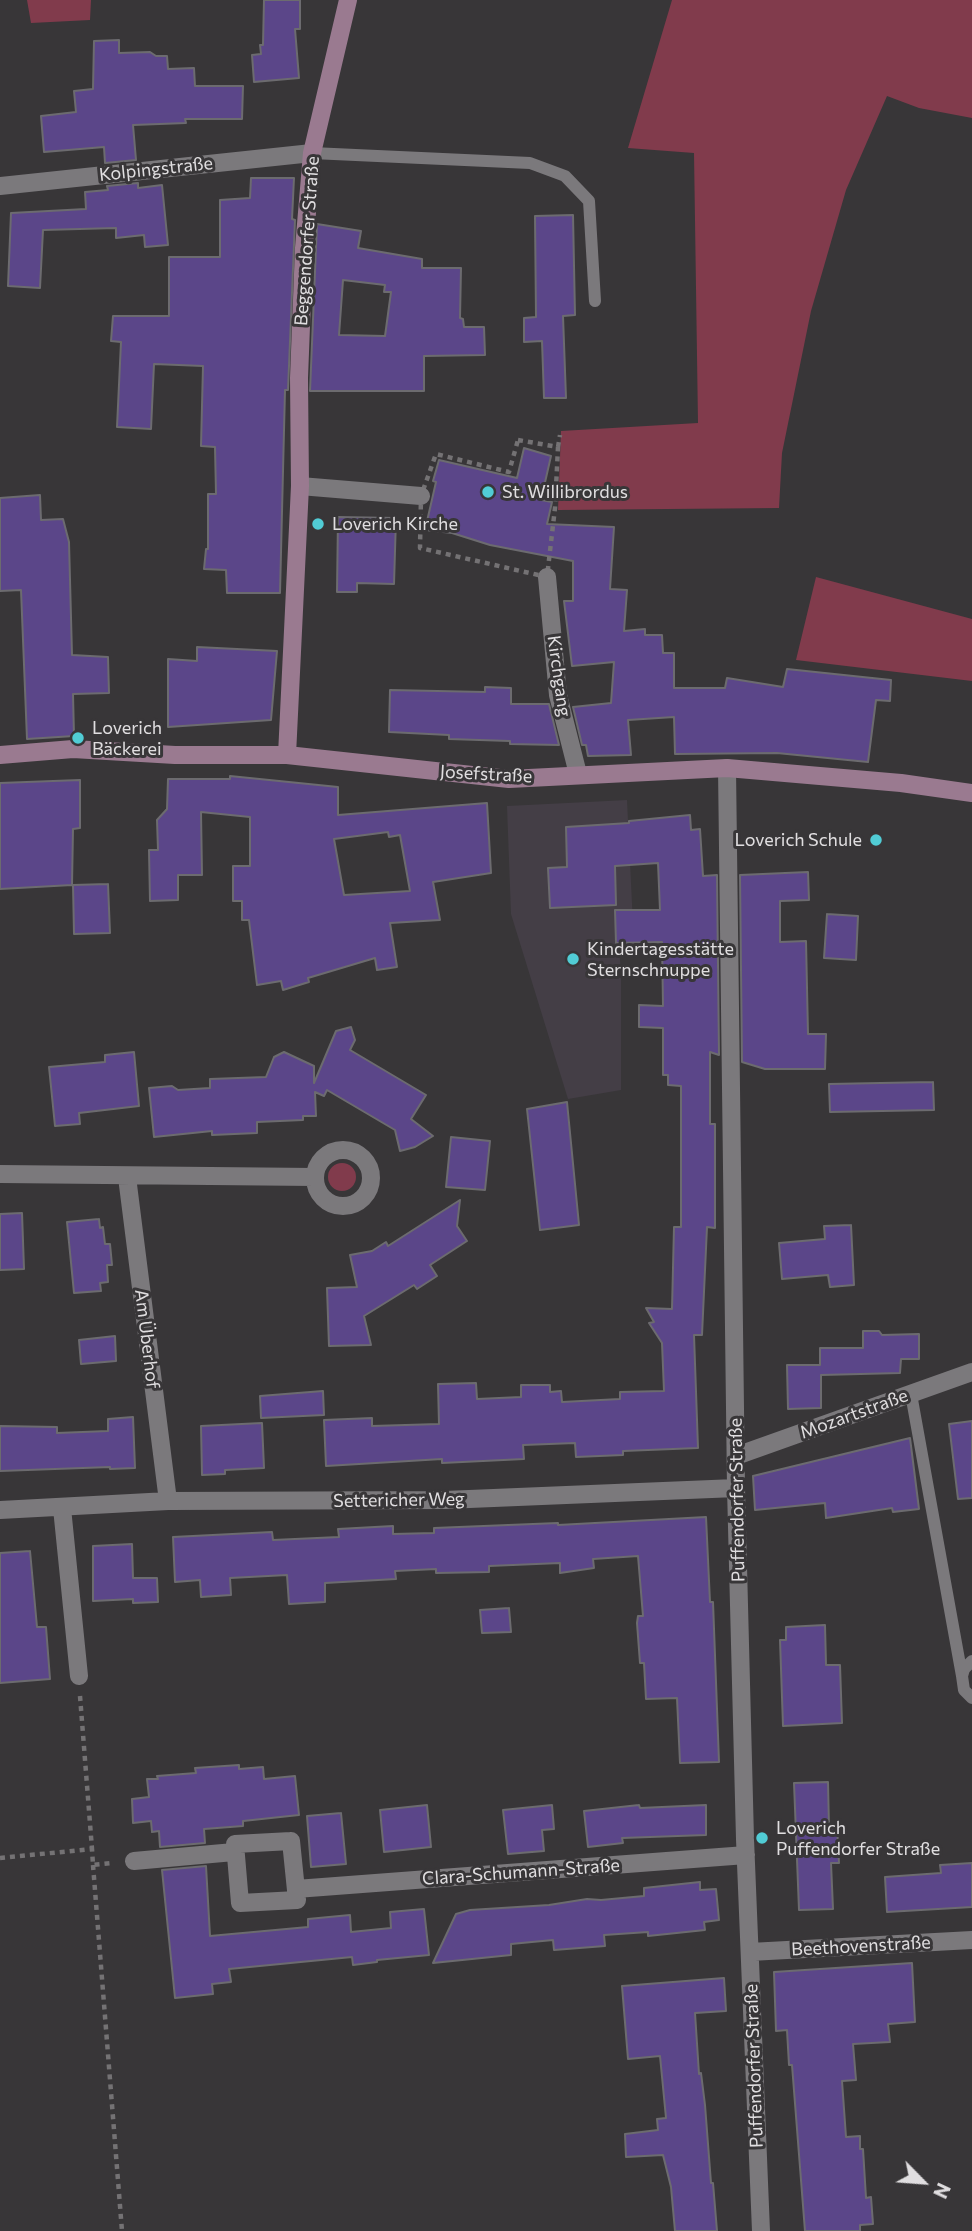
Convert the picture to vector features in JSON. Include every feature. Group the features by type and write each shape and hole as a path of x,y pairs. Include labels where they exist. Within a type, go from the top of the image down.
{"street":[{"name":"Beggendorfer Straße","path":"287,755 300,486 299,378 304,248 312,153 348,0"},
{"name":"Kolpingstraße","path":"0,186 312,153"},
{"path":"300,486 421,496"},
{"name":"Kirchgang","path":"547,577 558,695 578,774"},
{"name":"Josefstraße","path":"0,755 73,749 176,755 287,755 509,779 727,768 901,783 972,793"},
{"name":"Puffendorfer Straße","path":"727,768 736,1488 746,1855 761,2231"},
{"path":"0,1174 315,1177"},
{"name":"Am Überhof","path":"127,1177 168,1501"},
{"name":"Mozartstraße","path":"736,1456 972,1372"},
{"name":"Settericher Weg","path":"0,1510 168,1501 445,1500 736,1488"},
{"path":"62,1508 79,1676"},
{"path":"134,1861 234,1853 235,1844 291,1841 296,1889"},
{"name":"Clara-Schumann-Straße","path":"234,1853 240,1903 298,1900 296,1889 746,1855"},
{"name":"Beethovenstraße","path":"750,1952 972,1940"}],"lane":[{"path":"312,153 530,163 565,176 589,201 594,301"},
{"path":"911,1394 964,1690 972,1698"},
{"path":"962,1676 964,1669 972,1661"}],"path":[{"path":"558,447 518,440 509,472 436,454 421,496 420,548 547,577 560,435"},
{"path":"79,1676 122,2231"},
{"path":"0,1858 92,1849"},
{"path":"93,1865 134,1861"}],"shaded area":[{"path":"27,0 91,0 90,20 31,23"},
{"path":"672,0 972,0 972,118 919,108 887,96 846,190 811,311 782,453 779,508 558,510 561,431 698,423 694,153 628,148"},
{"path":"816,577 972,619 972,681 796,660"},
{"name":"Kindertagesstätte Sternschnuppe","path":"627,800 634,945 619,947 621,1090 568,1099 511,914 507,806"},
{"path":"342,1163 352,1167 356,1177 352,1187 342,1191 332,1187 328,1177 332,1167"}],"building":[{"path":"264,0 300,0 300,29 295,29 299,78 254,82 252,55 261,54 260,45 263,45"},
{"path":"119,40 119,53 150,52 156,56 167,56 168,69 194,68 195,86 243,86 242,119 185,119 186,123 133,125 136,160 105,163 104,147 44,152 41,116 76,112 74,91 93,89 94,41"},
{"path":"251,178 294,178 292,219 295,220 288,390 285,390 280,593 227,593 226,570 204,569 208,549 208,494 216,494 215,447 201,446 203,366 154,364 151,429 117,427 121,342 111,341 113,316 169,316 169,257 220,257 220,200 250,198"},
{"path":"138,183 138,188 162,185 168,245 145,247 144,235 116,238 116,228 43,230 40,288 8,286 11,213 86,209 85,192 108,190 107,186"},
{"path":"573,215 575,315 563,316 566,398 544,398 542,341 524,342 524,318 536,317 535,216"},
{"path":"317,224 361,231 358,248 422,259 422,268 461,268 460,318 463,319 464,327 484,327 485,355 424,356 424,391 310,391","holes":["343,280 385,285 384,292 391,292 385,336 339,335"]},
{"path":"524,448 551,456 541,500 552,502 547,524 614,527 610,589 627,590 624,631 645,629 645,635 662,635 663,653 674,653 674,688 725,688 727,678 783,687 787,669 891,680 890,701 876,700 868,762 777,753 675,754 674,717 628,720 631,755 588,756 586,745 582,745 573,707 611,703 614,662 572,666 564,601 573,601 573,561 490,545 452,533 425,530 439,460 517,478"},
{"path":"40,495 41,520 63,519 69,542 72,655 108,657 109,693 73,694 74,736 27,739 21,590 0,591 0,498"},
{"path":"338,517 396,518 394,584 357,583 357,592 337,592"},
{"path":"197,647 277,651 271,720 168,727 168,659 197,661"},
{"path":"485,687 511,688 511,704 549,704 559,745 510,744 510,741 449,739 449,735 389,732 390,690 485,692"},
{"path":"230,776 338,787 338,815 487,803 491,873 433,882 440,920 390,923 397,967 377,970 375,958 308,978 309,982 283,990 281,981 257,985 249,920 242,920 242,901 233,901 233,866 250,866 250,817 201,812 202,875 178,875 178,900 150,901 149,850 158,850 157,820 167,809 168,779 230,779","holes":["388,832 389,837 400,835 410,891 344,895 334,839"]},
{"path":"80,780 80,828 73,829 72,885 0,889 0,783"},
{"path":"690,815 691,830 700,829 703,876 717,875 719,1055 710,1052 710,1124 715,1124 715,1228 707,1227 702,1335 694,1335 698,1448 623,1451 623,1455 576,1457 575,1443 523,1445 524,1459 442,1463 442,1459 326,1466 324,1420 372,1418 372,1426 439,1424 438,1384 476,1383 477,1399 521,1397 521,1385 550,1385 550,1392 561,1391 562,1402 620,1399 620,1392 664,1391 662,1343 649,1323 654,1322 646,1308 672,1309 674,1227 681,1227 681,1086 668,1085 668,1075 663,1075 663,1028 639,1027 639,1005 663,1006 662,942 616,943 615,910 660,910 658,863 615,866 616,905 550,908 548,868 567,867 566,827"},
{"path":"808,872 809,900 780,901 780,942 806,941 808,1034 826,1034 825,1069 765,1069 742,1062 740,875"},
{"path":"108,884 110,933 74,934 73,885"},
{"path":"827,914 858,916 856,960 824,958"},
{"path":"351,1027 355,1040 350,1050 426,1095 411,1119 433,1136 415,1147 400,1151 395,1130 327,1090 324,1096 315,1092 316,1116 303,1116 303,1120 257,1122 257,1133 212,1135 212,1131 154,1137 149,1088 210,1088 210,1079 266,1077 274,1057 284,1052 314,1066 314,1083 336,1031"},
{"path":"134,1052 139,1106 79,1113 80,1124 55,1126 49,1067 105,1062 105,1055"},
{"path":"933,1082 934,1110 830,1112 829,1084"},
{"path":"567,1102 579,1225 540,1230 527,1109"},
{"path":"451,1137 490,1141 485,1190 446,1187"},
{"path":"460,1200 457,1226 467,1241 430,1265 437,1276 417,1289 414,1285 364,1316 371,1345 329,1346 327,1288 357,1287 350,1255 372,1251 386,1242 388,1246"},
{"path":"22,1213 24,1269 0,1270 0,1214"},
{"path":"99,1219 105,1244 110,1244 112,1265 107,1265 108,1282 100,1283 101,1291 74,1293 67,1222"},
{"path":"851,1225 854,1285 830,1287 828,1275 782,1279 779,1243 825,1239 824,1226"},
{"path":"863,1331 879,1331 882,1335 919,1334 919,1359 901,1359 900,1373 821,1375 821,1408 788,1409 787,1365 820,1365 820,1348 863,1348"},
{"path":"115,1336 116,1361 81,1364 79,1340"},
{"path":"323,1391 324,1415 261,1418 260,1396"},
{"path":"133,1417 135,1468 0,1471 0,1426 57,1427 57,1433 108,1431 108,1419"},
{"path":"972,1421 972,1498 958,1499 949,1424"},
{"path":"262,1423 264,1468 225,1470 225,1474 202,1475 201,1426"},
{"path":"910,1438 919,1509 893,1512 892,1508 826,1518 825,1503 755,1510 753,1476"},
{"path":"706,1517 710,1602 713,1602 719,1762 680,1763 677,1698 646,1699 644,1663 640,1663 637,1623 638,1616 643,1616 638,1556 593,1559 594,1568 560,1573 560,1563 489,1566 489,1572 436,1573 436,1569 395,1571 396,1579 325,1583 325,1602 289,1604 287,1575 230,1578 231,1595 201,1597 200,1580 175,1582 173,1537 272,1532 273,1540 339,1537 338,1529 393,1526 393,1534 434,1533 434,1528"},
{"path":"132,1544 133,1578 157,1578 158,1602 133,1603 133,1599 93,1601 93,1546"},
{"path":"30,1551 37,1627 46,1627 50,1679 0,1683 0,1553"},
{"path":"509,1608 511,1632 482,1633 480,1610"},
{"path":"825,1625 826,1665 840,1665 842,1723 783,1726 780,1640 786,1640 786,1627"},
{"path":"239,1765 239,1769 263,1767 264,1779 295,1776 299,1815 243,1821 243,1826 204,1829 205,1843 160,1847 159,1831 152,1832 151,1821 133,1823 132,1799 149,1797 147,1779 196,1773 195,1768"},
{"path":"828,1782 829,1827 837,1826 839,1863 831,1863 833,1909 799,1910 794,1783"},
{"path":"427,1805 431,1847 384,1852 380,1810"},
{"path":"552,1805 554,1829 542,1830 544,1851 508,1854 503,1810"},
{"path":"639,1805 640,1808 706,1805 706,1835 622,1838 623,1843 588,1847 584,1811"},
{"path":"341,1813 346,1864 311,1867 307,1816"},
{"path":"972,1863 972,1907 887,1912 885,1877 941,1873 940,1865"},
{"path":"206,1866 210,1936 308,1927 308,1919 350,1915 351,1932 391,1928 390,1912 424,1909 429,1955 353,1965 352,1957 229,1969 231,1982 212,1984 213,1994 175,1998 162,1870"},
{"path":"700,1882 700,1890 716,1889 719,1920 704,1922 705,1930 648,1936 648,1932 604,1935 605,1946 554,1950 553,1940 511,1944 511,1955 433,1963 456,1914 470,1910 644,1896 644,1888"},
{"path":"912,1963 915,2022 888,2024 890,2042 853,2044 856,2080 842,2081 846,2137 860,2136 866,2198 871,2197 873,2224 860,2225 860,2231 805,2231 792,2065 789,2065 787,2030 776,2031 774,1972"},
{"path":"724,1978 726,2011 695,2013 699,2074 701,2073 705,2105 717,2231 675,2231 671,2187 663,2155 626,2157 625,2134 658,2130 657,2119 666,2118 660,2056 628,2059 622,1986"}],"place":[{"name":"St. Willibrordus","path":"488,492"},
{"name":"Loverich Kirche","path":"318,524"},
{"name":"Loverich Bäckerei","path":"78,738"},
{"name":"Loverich Schule","path":"876,840"},
{"name":"Kindertagesstätte Sternschnuppe","path":"573,959"},
{"name":"Loverich Puffendorfer Straße","path":"762,1838"}]}
